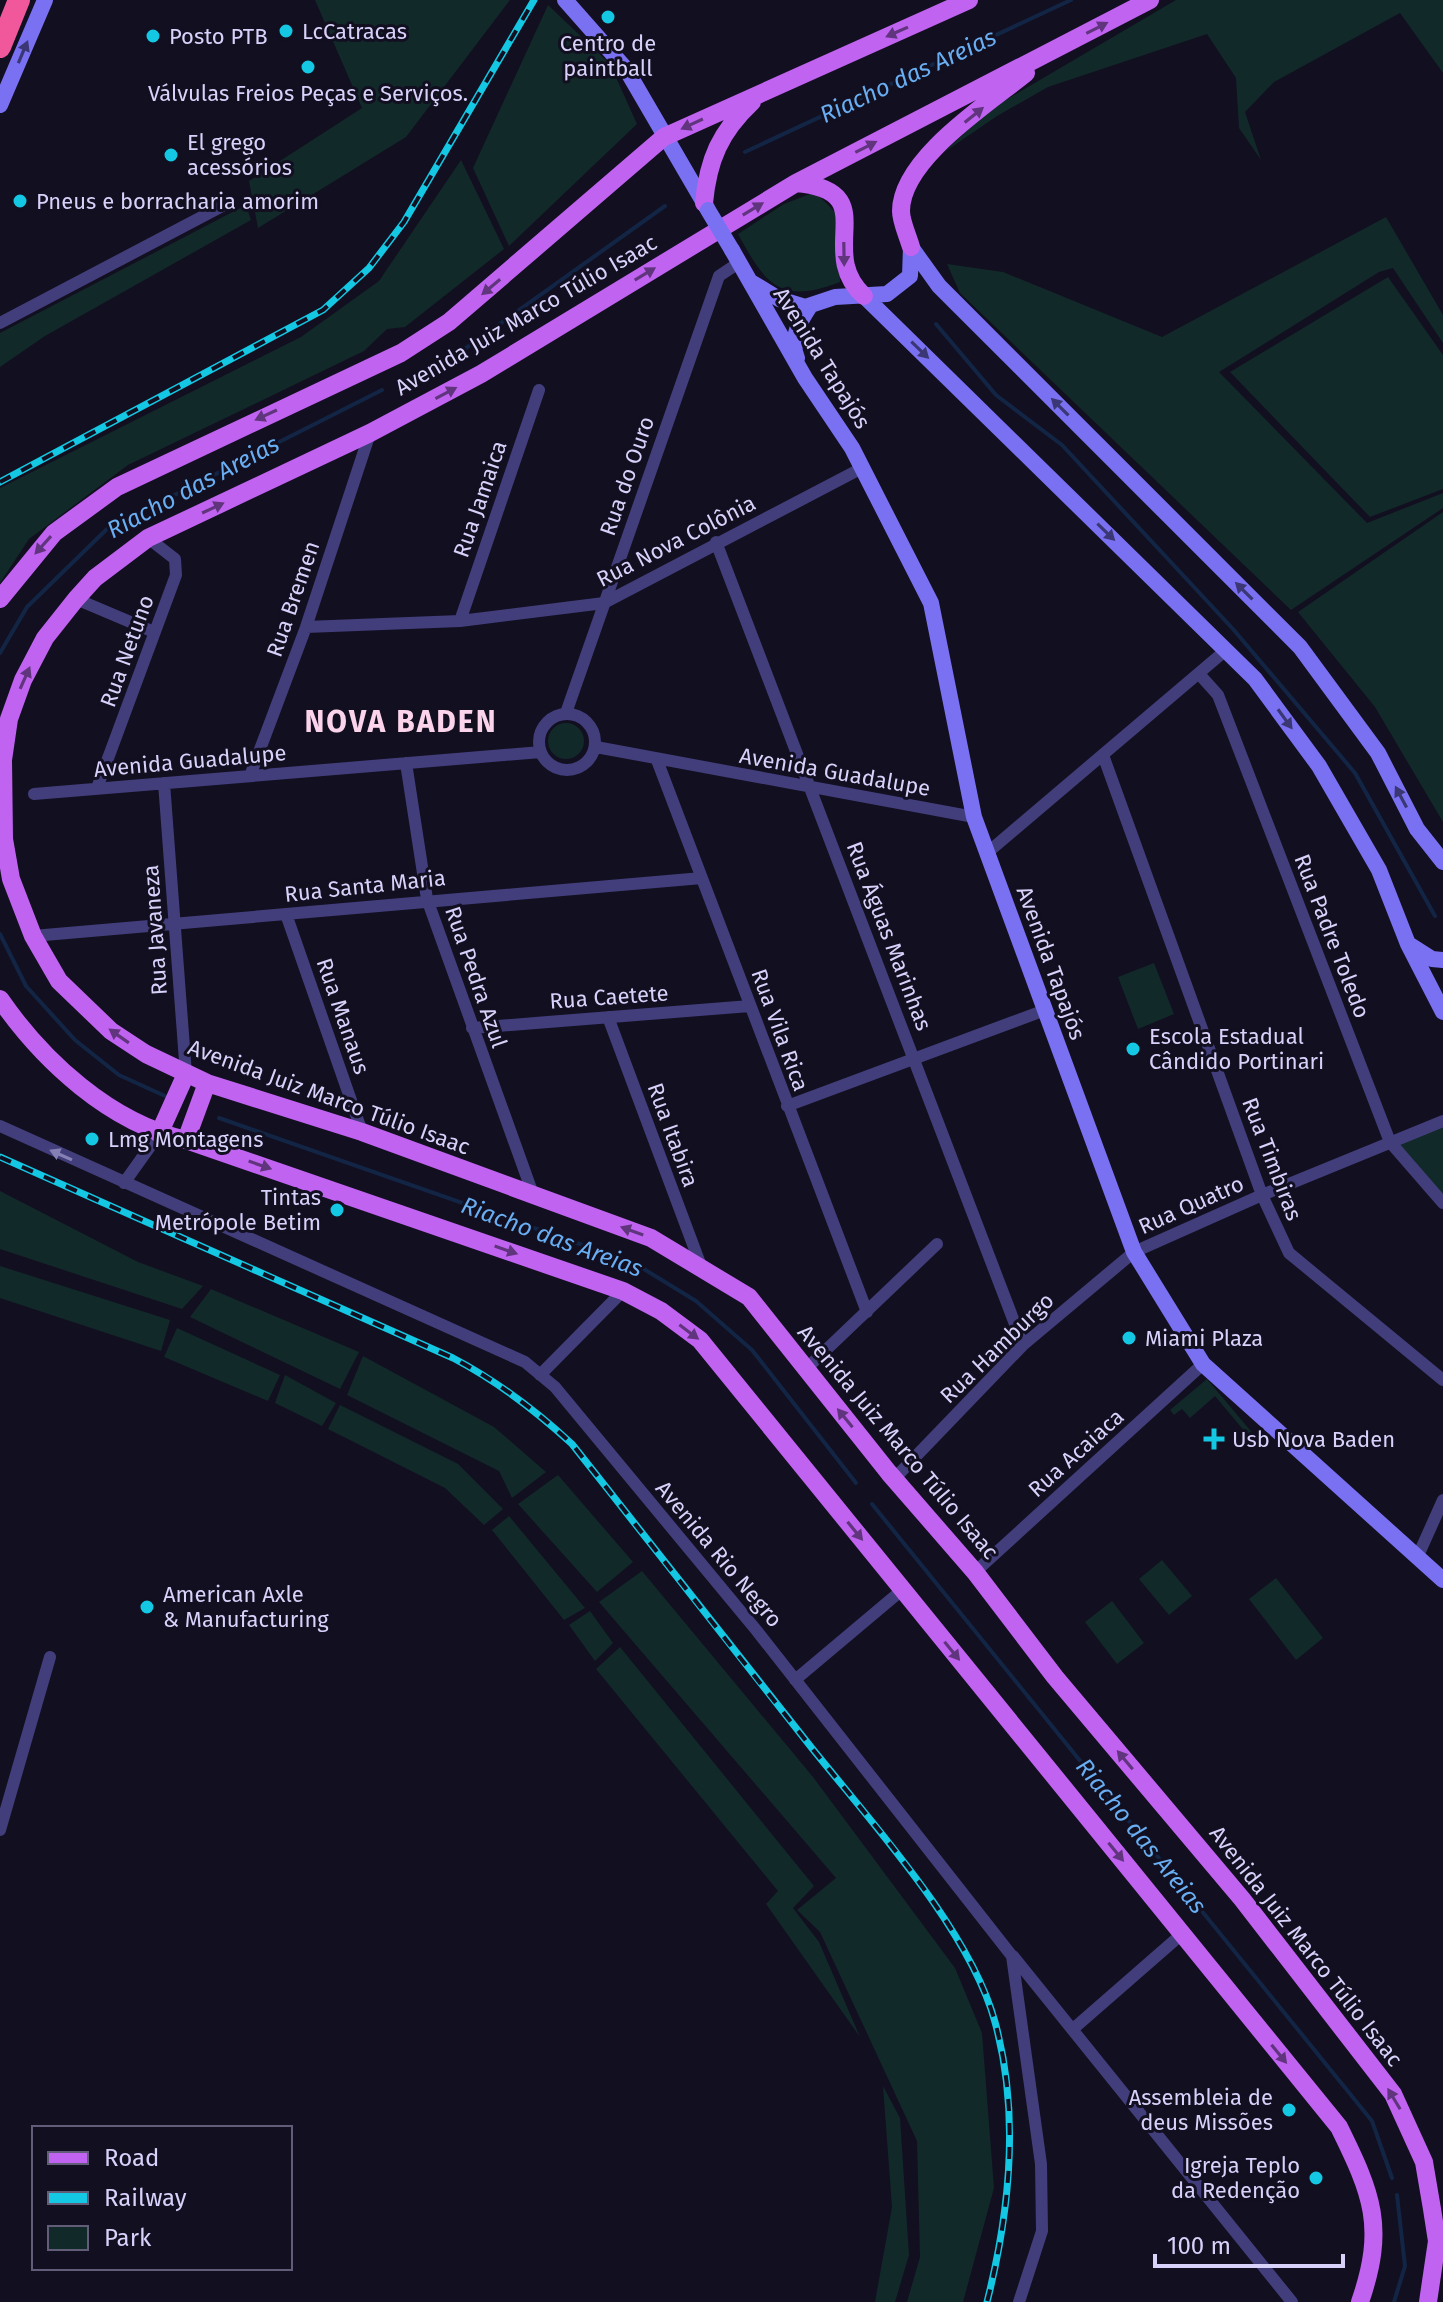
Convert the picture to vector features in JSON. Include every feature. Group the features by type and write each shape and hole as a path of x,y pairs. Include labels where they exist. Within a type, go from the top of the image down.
{"highway":[{"path":"0,47 19,0"}],"main road":[{"path":"0,105 45,0"},
{"path":"565,0 626,69 706,206"},
{"name":"Avenida Juiz Marco Túlio Isaac","path":"0,599 54,533 117,487 401,353 449,322 664,137 969,0"},
{"name":"Avenida Juiz Marco Túlio Isaac","path":"1150,0 796,183 481,374 370,433 148,538 95,578 76,599 45,638 23,680 9,719 3,760 4,839 11,879 33,936 59,981 111,1031 207,1083 362,1132 651,1238 749,1297 894,1479 975,1572 1055,1677 1242,1899 1393,2094 1424,2162 1432,2209 1437,2241 1428,2302"},
{"path":"748,280 779,299 810,306 835,297 887,294 898,289 910,276 911,247 901,211 912,174 949,136 1055,49"},
{"path":"706,206 707,173 716,146 737,116 763,92"},
{"path":"796,183 819,185 831,190 841,200 845,213 844,267 848,282 1255,679 1319,766 1379,870 1408,944 1443,1012"},
{"name":"Avenida Tapajós","path":"706,206 805,378 862,468 931,603 974,817 1134,1252 1203,1364 1443,1580"},
{"path":"911,247 939,286 1300,647 1378,753 1417,829 1443,862"},
{"path":"805,378 794,351 799,323 810,306"},
{"path":"1408,944 1432,959 1443,960"},
{"path":"0,999 17,1024 87,1090 159,1134 186,1140 623,1291 661,1311 700,1340 1339,2127 1367,2185 1375,2230 1371,2271 1360,2302"},
{"path":"159,1134 186,1074"},
{"path":"186,1140 207,1083"}],"street":[{"path":"0,323 230,202"},
{"name":"Rua do Ouro","path":"566,713 719,276 736,256"},
{"name":"Rua Jamaica","path":"460,621 539,390"},
{"name":"Rua Bremen","path":"250,776 306,627 370,433"},
{"name":"Rua Nova Colônia","path":"306,627 460,621 604,603 862,468"},
{"name":"Rua Netuno","path":"97,788 176,575 175,559 148,538"},
{"name":"Rua Águas Marinhas","path":"716,542 1023,1345"},
{"path":"76,599 154,632"},
{"path":"987,853 1226,650"},
{"name":"Rua Padre Toledo","path":"1200,675 1218,695 1390,1142 1443,1203"},
{"path":"566,713 589,723 596,747 587,763 570,771 552,766 541,752 539,743 544,726 566,713"},
{"name":"Avenida Guadalupe","path":"596,747 974,817"},
{"name":"Avenida Guadalupe","path":"34,794 541,752"},
{"name":"Rua Timbiras","path":"1103,755 1262,1195 1289,1253 1443,1380"},
{"name":"Rua Vila Rica","path":"657,760 867,1312"},
{"name":"Rua Pedra Azul","path":"406,763 427,899 534,1197"},
{"name":"Rua Javaneza","path":"164,783 186,1074"},
{"name":"Rua Santa Maria","path":"33,936 427,899 702,878"},
{"name":"Rua Manaus","path":"286,914 362,1132"},
{"name":"Rua Caetete","path":"472,1028 750,1006"},
{"path":"787,1106 1045,1010"},
{"name":"Rua Itabira","path":"608,1017 701,1266"},
{"name":"Rua Quatro","path":"1134,1252 1262,1195 1443,1121"},
{"name":"Avenida Rio Negro","path":"0,1126 525,1362 555,1387 795,1680 1012,1956 1292,2302"},
{"path":"124,1183 159,1134"},
{"path":"806,1369 937,1244"},
{"name":"Rua Hamburgo","path":"894,1479 1023,1345 1134,1252"},
{"path":"540,1375 623,1291"},
{"name":"Rua Acaiaca","path":"975,1572 1203,1364"},
{"path":"1417,1558 1443,1500"},
{"path":"795,1680 902,1590"},
{"path":"0,1830 50,1657"},
{"path":"0,1771 15,1775"},
{"path":"1073,2029 1183,1933"},
{"path":"1012,1956 1041,2173 1042,2231 1019,2302"}],"green space":[{"path":"315,0 510,0 406,137 258,228 249,181 362,108"},
{"path":"1176,0 1443,0 1443,73 1400,13 1274,82 1245,112 1261,160 1239,128 1236,78 1207,34 1048,87 997,116 943,153 992,108"},
{"path":"548,5 610,64 637,124 509,246 473,168"},
{"path":"461,160 504,249 405,327 387,329 364,351 128,465 29,539 0,583 0,488 301,337 379,281"},
{"path":"815,192 837,214 840,282 803,291 777,286 757,266 738,234 784,204"},
{"path":"246,205 251,220 45,336 0,367 0,333"},
{"path":"1386,217 1443,315 1443,343 1393,268 1379,272 1219,372 1367,523 1443,493 1443,508 1291,610 960,293 947,264 1003,272 1162,337"},
{"path":"1388,277 1443,355 1443,489 1370,517 1230,372"},
{"path":"1443,512 1443,822 1375,707 1298,612"},
{"path":"566,723 579,728 584,741 579,754 566,759 553,754 548,741 553,728"},
{"path":"1154,963 1174,1014 1138,1029 1118,977"},
{"path":"1443,1125 1443,1195 1397,1144"},
{"path":"0,1191 138,1262 203,1286 182,1309 0,1249"},
{"path":"0,1266 170,1320 161,1351 0,1298"},
{"path":"211,1289 359,1352 340,1389 190,1317"},
{"path":"177,1328 280,1375 268,1401 164,1357"},
{"path":"363,1356 494,1427 546,1472 512,1498 499,1471 347,1395"},
{"path":"285,1375 336,1403 322,1426 275,1403"},
{"path":"1207,1379 1255,1436 1251,1439 1215,1396 1190,1418 1182,1409 1174,1415 1170,1410"},
{"path":"340,1405 458,1464 503,1509 484,1525 445,1488 328,1429"},
{"path":"558,1475 633,1562 597,1592 518,1504"},
{"path":"509,1516 585,1608 564,1620 492,1530"},
{"path":"1162,1560 1192,1596 1169,1615 1139,1579"},
{"path":"642,1571 813,1777 955,1968 982,2033 994,2188 963,2302 907,2302 920,2257 917,2141 820,1932 797,1910 836,1878 599,1602"},
{"path":"1276,1578 1323,1638 1296,1660 1249,1599"},
{"path":"1112,1601 1144,1643 1117,1664 1085,1622"},
{"path":"590,1611 613,1643 595,1661 569,1625"},
{"path":"620,1647 814,1886 793,1908 819,1942 860,2037 766,1904 778,1891 596,1669"},
{"path":"883,2086 900,2118 909,2255 895,2302 875,2302 892,2207"}],"waterway":[{"name":"Riacho das Areias","path":"745,152 1071,0"},
{"name":"Riacho das Areias","path":"408,379 445,363 665,206"},
{"path":"936,324 996,395 1062,445 1233,629 1355,773 1435,916"},
{"name":"Riacho das Areias","path":"0,653 27,607 107,529 382,390"},
{"name":"Riacho das Areias","path":"0,934 26,986 75,1040 119,1075 165,1096"},
{"name":"Riacho das Areias","path":"219,1118 634,1263 696,1301 752,1350 856,1483"},
{"name":"Riacho das Areias","path":"872,1504 1372,2121 1392,2178"},
{"name":"Riacho das Areias","path":"1394,2302 1405,2266 1397,2195"}],"railway":[{"path":"0,482 323,310 369,268 404,222 534,0"},
{"path":"0,1157 453,1358 515,1397 572,1444 916,1878 942,1914 982,1987 1003,2056 1010,2127 1006,2197 987,2302"}],"place":[{"name":"Centro de paintball","path":"608,17"},
{"name":"LcCatracas","path":"286,31"},
{"name":"Posto PTB","path":"153,36"},
{"name":"Válvulas Freios Peças e Serviços.","path":"308,67"},
{"name":"El grego acessórios","path":"171,155"},
{"name":"Pneus e borracharia amorim","path":"20,201"},
{"name":"Escola Estadual Cândido Portinari","path":"1133,1049"},
{"name":"Lmg Montagens","path":"92,1139"},
{"name":"Tintas Metrópole Betim","path":"337,1210"},
{"name":"Miami Plaza","path":"1129,1338"},
{"name":"Usb Nova Baden","path":"1214,1439"},
{"name":"American Axle & Manufacturing","path":"147,1607"},
{"name":"Assembleia de deus Missões","path":"1289,2110"},
{"name":"Igreja Teplo da Redenção","path":"1316,2178"}],"district":[{"name":"NOVA BADEN","path":"401,722"}]}
